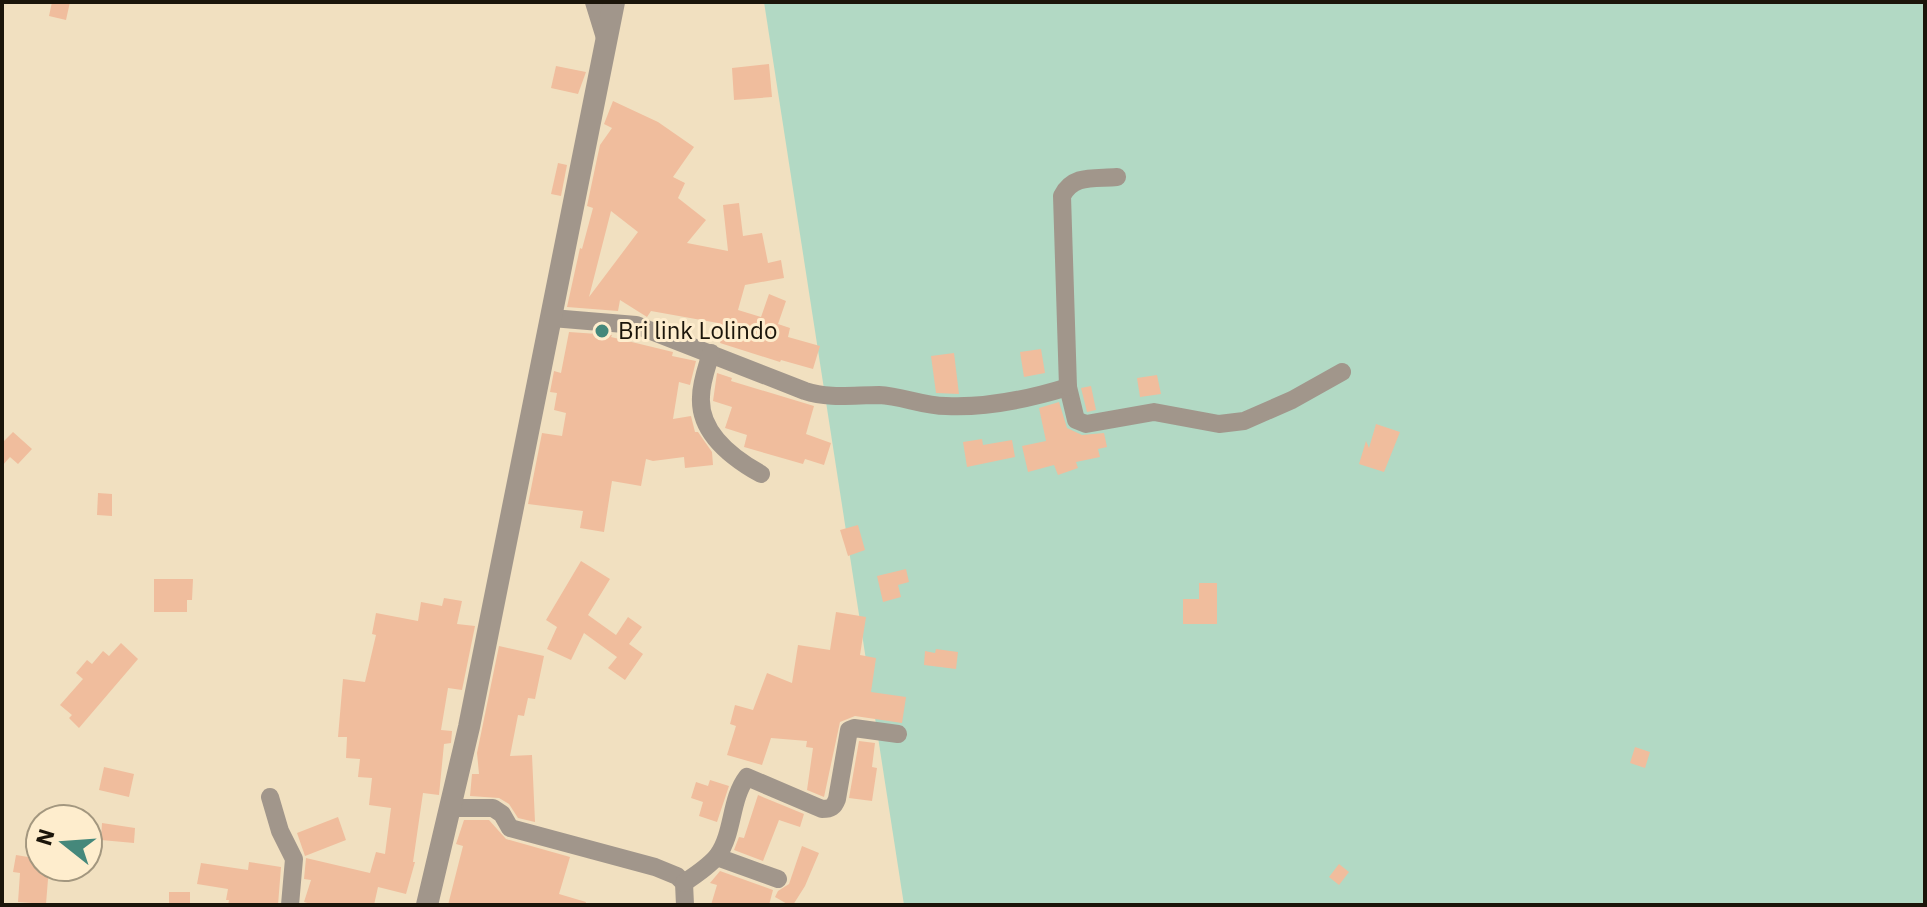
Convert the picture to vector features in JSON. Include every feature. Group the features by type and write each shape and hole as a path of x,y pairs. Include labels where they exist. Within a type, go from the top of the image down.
{"street":[{"path":"594,2 606,41"},
{"path":"427,905 451,808 614,2"},
{"path":"1117,177 1076,181 1067,185 1062,196 1068,387 1076,420 1086,424 1154,412 1226,424 1258,416 1342,372"},
{"path":"552,318 636,325 824,396 882,395 944,406 968,406 995,404 1068,387"},
{"path":"711,353 701,396 705,418 725,450 761,474"},
{"path":"684,883 717,857 747,777 822,809 829,809 837,799 849,730 854,728 898,734"},
{"path":"270,797 280,831 294,859 290,905"},
{"path":"451,808 493,808 502,814 510,828 655,867 677,876 684,883 685,905"},
{"path":"717,857 778,879"}],"green space":[{"path":"764,2 1925,2 1925,905 904,905"}],"building":[{"path":"52,2 70,2 66,20 49,16"},
{"path":"769,64 772,97 734,100 732,68"},
{"path":"556,66 586,72 578,94 551,88"},
{"path":"613,101 658,122 694,147 673,177 685,183 678,198 706,220 687,243 728,251 723,205 739,203 743,236 762,233 768,263 781,260 784,278 745,285 738,310 761,317 769,294 786,301 778,324 790,328 788,337 820,346 813,369 720,343 724,328 717,326 718,323 651,311 647,317 620,300 618,311 567,307 580,248 593,208 587,206 600,145 612,128 604,124","holes":["611,211 638,232 589,297"]},
{"path":"558,163 567,165 561,196 551,194"},
{"path":"569,332 612,335 696,361 690,385 679,382 673,419 691,416 695,432 712,452 713,465 685,468 684,457 646,459 641,486 612,481 604,532 580,528 583,511 528,504 542,433 562,436 566,413 554,410 557,393 550,392 554,371 561,373"},
{"path":"1041,349 1045,373 1024,377 1020,352"},
{"path":"954,353 959,394 936,393 931,356"},
{"path":"717,373 732,378 731,381 814,406 806,434 831,443 824,465 805,459 803,464 744,447 747,435 725,428 732,407 713,401"},
{"path":"1157,375 1161,394 1140,397 1137,378"},
{"path":"1091,386 1096,410 1087,412 1081,388"},
{"path":"1059,402 1067,428 1082,435 1104,433 1107,447 1098,449 1100,457 1076,462 1078,468 1058,475 1054,465 1028,472 1022,446 1046,441 1039,408"},
{"path":"1376,424 1400,432 1384,472 1359,464 1366,441 1369,448"},
{"path":"13,432 32,449 18,464 10,457 2,466 2,443"},
{"path":"982,439 983,445 1012,440 1015,457 967,467 963,442"},
{"path":"98,493 112,494 112,516 97,515"},
{"path":"858,525 865,550 848,556 840,530"},
{"path":"581,561 610,579 588,615 616,635 628,617 642,627 629,644 643,654 625,680 608,668 617,657 584,633 571,660 547,649 557,627 546,620"},
{"path":"906,569 909,582 898,585 901,597 883,602 877,576"},
{"path":"154,579 193,579 192,600 187,600 187,612 154,612"},
{"path":"1199,583 1217,583 1217,624 1183,624 1183,599 1199,599"},
{"path":"444,598 462,601 457,624 475,626 462,690 448,688 441,730 452,731 451,743 444,744 439,795 423,793 415,862 406,894 378,887 374,905 314,905 304,902 311,880 304,879 306,858 370,873 376,852 385,854 391,808 369,805 372,778 358,777 360,759 346,758 347,737 338,737 343,679 365,682 376,635 372,634 376,613 418,621 421,602 442,606"},
{"path":"836,612 866,617 860,655 876,658 871,692 906,697 902,723 855,716 840,722 824,797 807,790 813,748 806,747 807,741 771,738 762,765 727,755 736,726 730,724 735,705 753,710 767,673 792,683 798,645 830,650"},
{"path":"121,643 138,659 79,728 69,718 72,715 60,705 83,679 76,673 87,660 92,664 103,651 109,656"},
{"path":"499,646 544,656 535,699 528,698 524,716 518,715 510,756 532,755 535,822 518,818 509,804 499,798 470,796 472,774 479,774 477,753"},
{"path":"936,649 958,652 956,669 924,665 925,651 935,653"},
{"path":"859,741 875,743 872,767 877,768 872,801 849,798"},
{"path":"1635,747 1650,752 1645,768 1630,763"},
{"path":"104,767 134,774 129,797 99,790"},
{"path":"710,780 729,786 717,822 699,816 703,802 691,798 696,782 708,786"},
{"path":"758,795 804,814 800,827 779,820 763,861 734,850 739,837 744,838"},
{"path":"338,817 346,840 305,856 297,833"},
{"path":"464,820 489,820 506,839 570,857 559,894 586,902 585,905 448,905 463,846 456,844"},
{"path":"104,823 135,828 134,843 104,840"},
{"path":"802,846 819,853 805,886 793,905 789,905 775,897 789,884"},
{"path":"16,855 24,856 24,883 48,883 46,904 18,902 20,873 13,872"},
{"path":"249,862 281,867 278,905 228,905 228,889 197,884 201,863 248,870"},
{"path":"1339,864 1349,872 1339,885 1329,877"},
{"path":"720,871 773,890 769,905 711,905 717,885 710,883"},
{"path":"169,892 190,892 190,905 169,905"}],"place":[{"name":"Bri link Lolindo","path":"602,331"}]}
